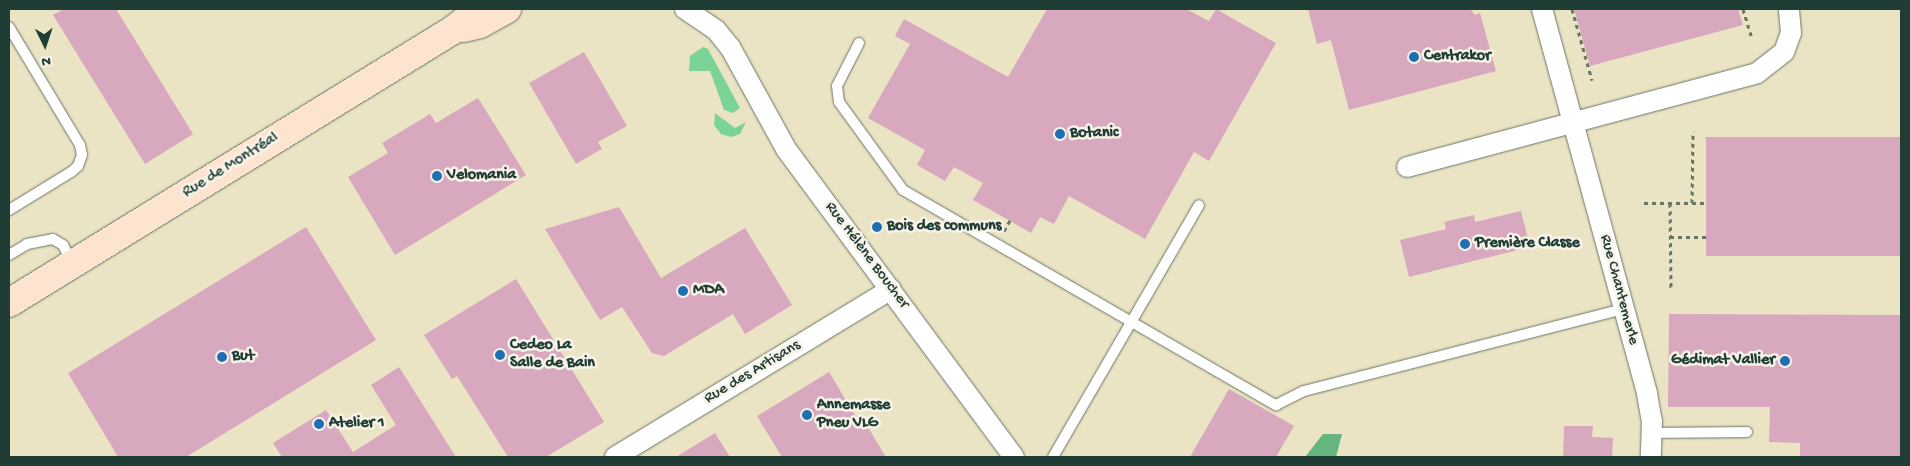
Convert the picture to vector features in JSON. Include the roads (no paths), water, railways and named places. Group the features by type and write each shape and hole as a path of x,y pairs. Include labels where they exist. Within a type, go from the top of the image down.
{"street":[{"name":"Rue de Montréal","path":"9,303 453,30 480,9"},
{"name":"Rue de Montréal","path":"453,30 480,24 507,9"},
{"name":"Rue Hélène Boucher","path":"685,9 711,26 730,47"},
{"name":"Rue Hélène Boucher","path":"713,9 730,47 786,149 1014,457"},
{"name":"Rue Chantemerle","path":"1542,9 1647,394 1652,432 1652,457"},
{"path":"1407,167 1573,124 1757,73 1770,66 1784,52 1789,42 1789,9"},
{"name":"Rue des Artisans","path":"616,457 891,289"}],"lane":[{"path":"9,27 78,140 82,155 78,166 71,172 9,210"},
{"path":"860,43 838,86 839,102 903,190 1276,405 1304,392 1624,309"},
{"path":"1053,457 1199,205"},
{"path":"9,255 27,244 53,239 63,245 72,264"},
{"path":"1652,432 1747,432"}],"place":[{"name":"Centrakor","path":"1414,57"},
{"name":"Botanic","path":"1060,134"},
{"name":"Velomania","path":"437,176"},
{"name":"Bois des communs","path":"877,227"},
{"name":"Première Classe","path":"1465,244"},
{"name":"MDA","path":"683,291"},
{"name":"Cedeo La Salle de Bain","path":"500,355"},
{"name":"But","path":"222,357"},
{"name":"Gédimat Vallier","path":"1785,361"},
{"name":"Annemasse Pneu VLG","path":"807,415"},
{"name":"Atelier 1","path":"319,424"}]}
